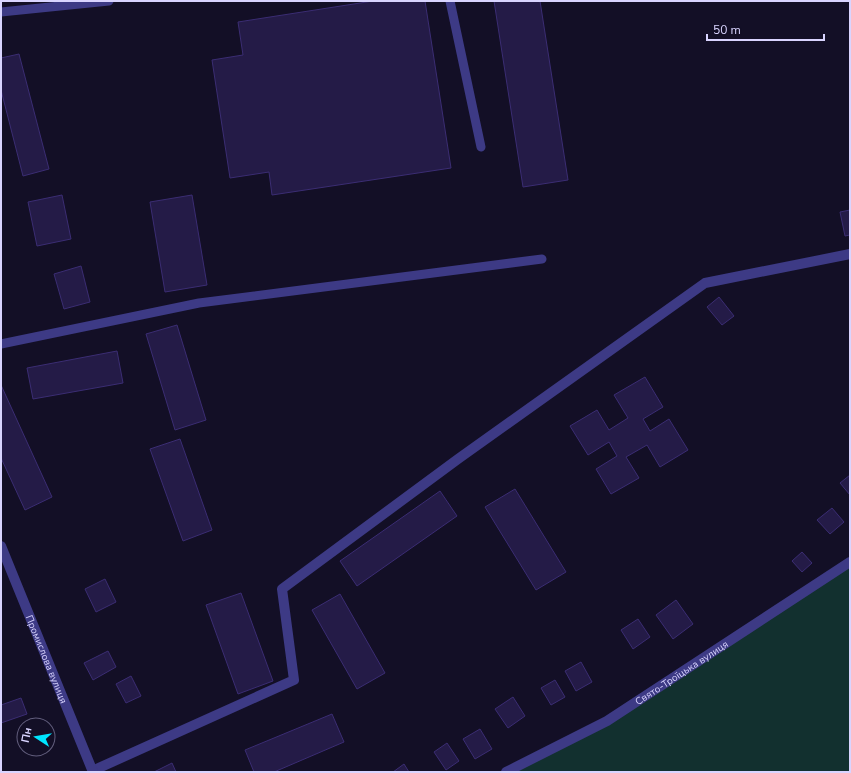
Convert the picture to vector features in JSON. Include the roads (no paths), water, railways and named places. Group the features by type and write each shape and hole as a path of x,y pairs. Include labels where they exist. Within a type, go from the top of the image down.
{"street":[{"path":"92,771 294,680 282,589 458,459 705,283 850,254"},
{"name":"Промислова вулиця","path":"1,546 92,771"},
{"name":"Свято-Троїцька вулиця","path":"506,772 607,721 850,562"}],"lane":[{"path":"1,12 109,1"},
{"path":"450,1 481,146"},
{"path":"1,344 199,303 542,259"}]}
